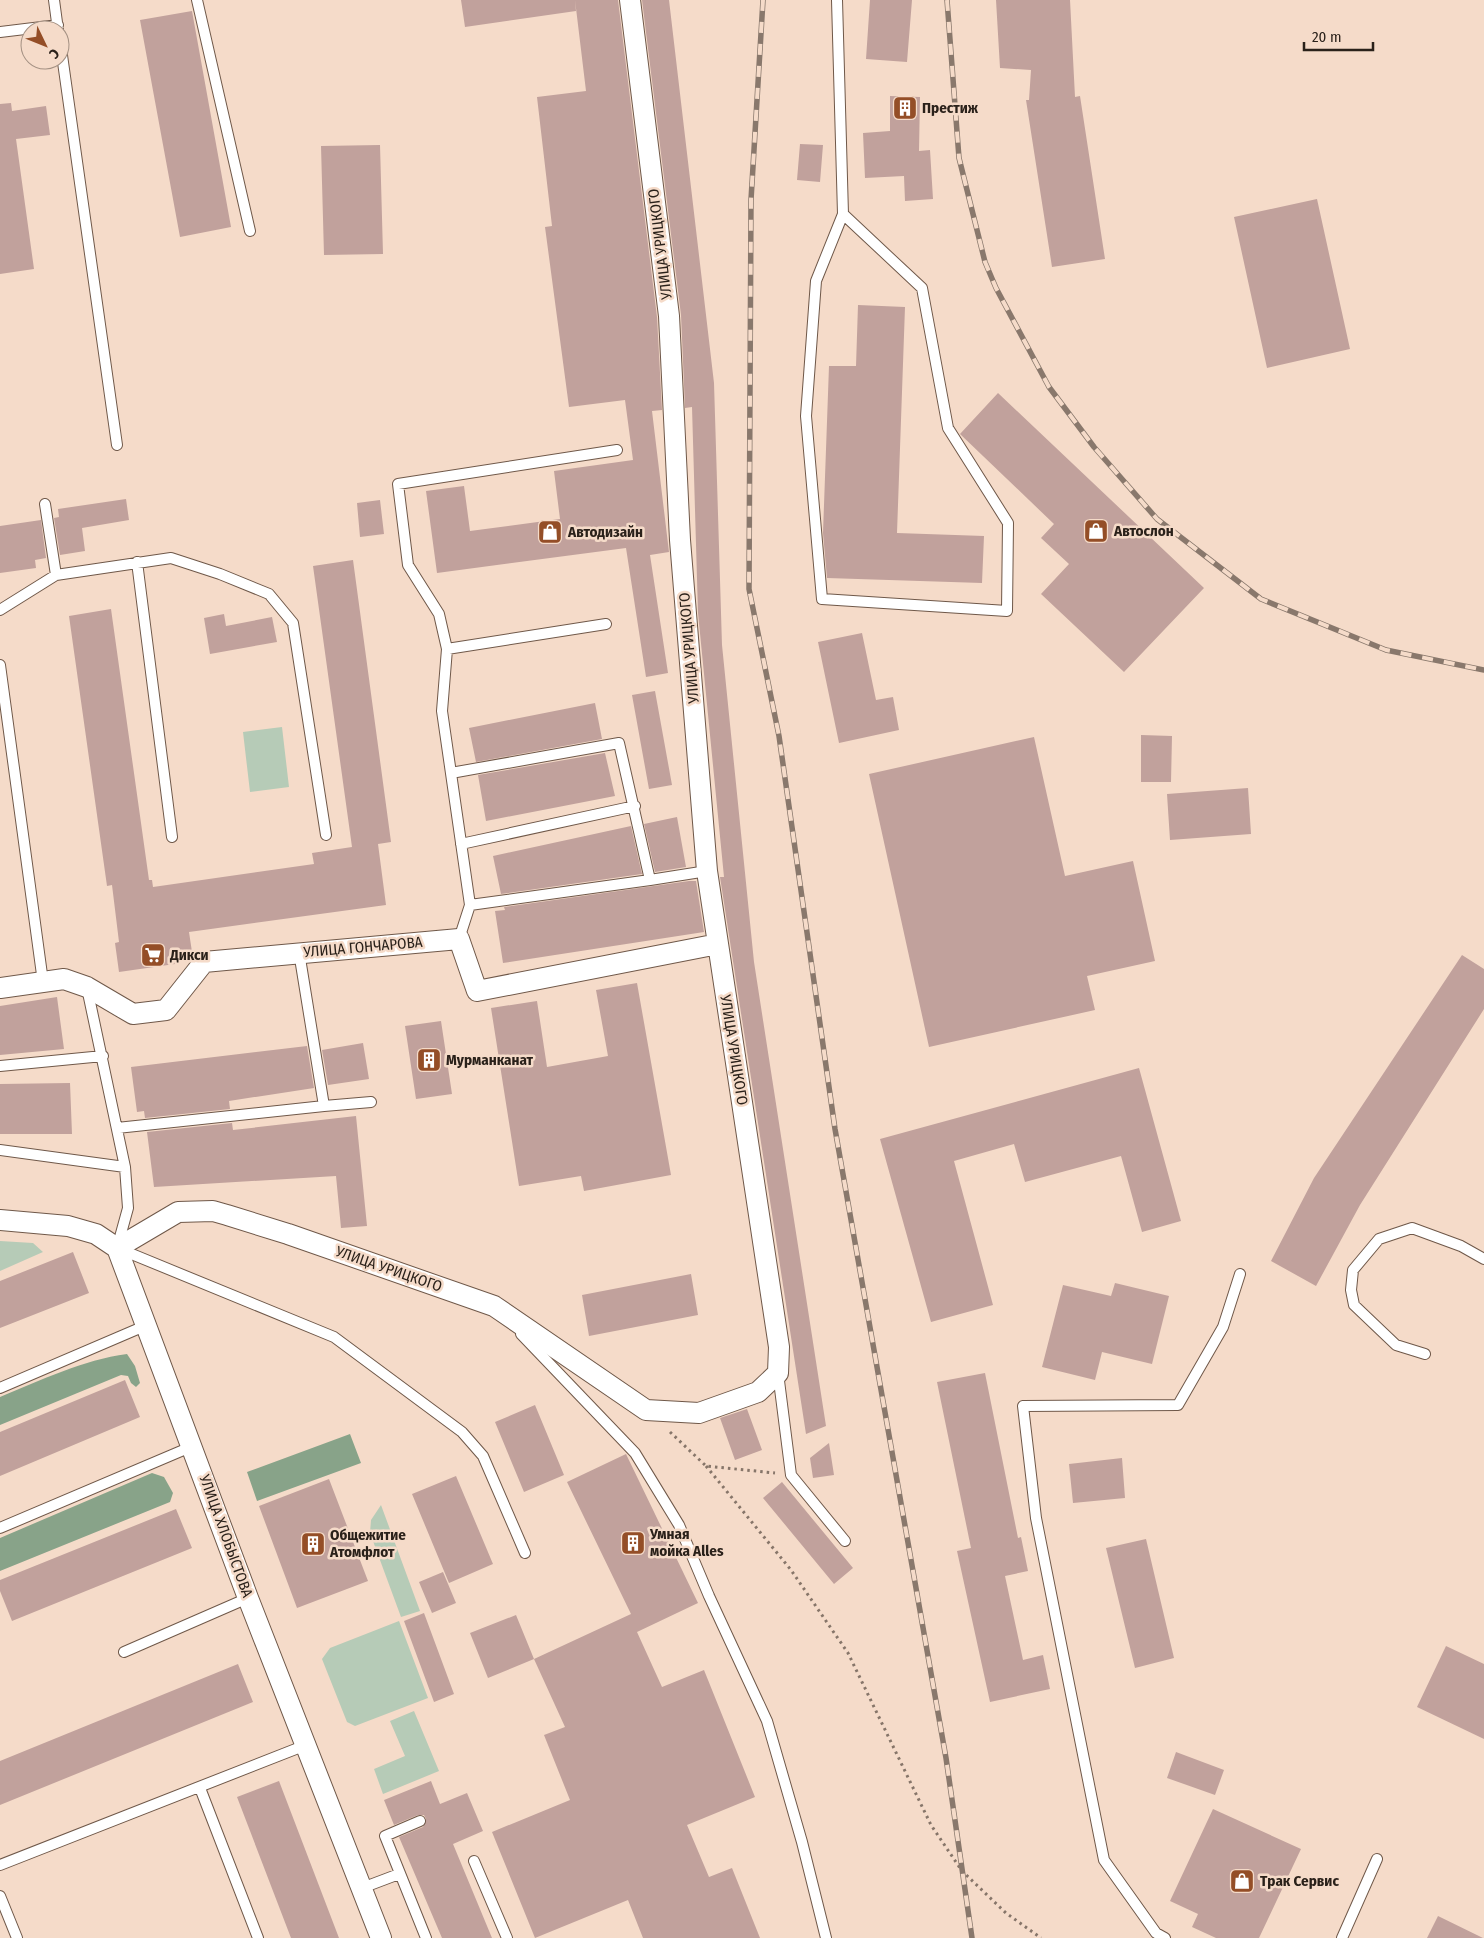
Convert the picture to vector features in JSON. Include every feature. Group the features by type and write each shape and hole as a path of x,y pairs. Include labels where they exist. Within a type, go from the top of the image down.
{"street":[{"name":"УЛИЦА УРИЦКОГО","path":"630,0 668,316 680,540 707,872 780,1347 778,1373"},
{"name":"УЛИЦА ГОНЧАРОВА","path":"0,988 64,979 87,987 133,1014 166,1010 204,962 459,939"},
{"path":"459,939 477,991 718,944"},
{"name":"УЛИЦА УРИЦКОГО","path":"117,1248 178,1212 213,1212 288,1234 494,1306 646,1410"},
{"path":"0,1220 68,1226 96,1234 117,1248"},
{"name":"УЛИЦА ХЛОБЫСТОВА","path":"117,1248 248,1598 381,1938"},
{"path":"646,1410 699,1413 758,1392 778,1373"}],"lane":[{"path":"54,0 57,20"},
{"path":"197,0 250,231"},
{"path":"838,0 843,214 816,281 806,416 822,599 1007,611 1008,523 948,428 922,288 843,214"},
{"path":"0,32 20,31"},
{"path":"64,70 117,445"},
{"path":"459,939 470,905 442,711 447,649 439,614 408,565 398,484 617,450"},
{"path":"45,504 56,575"},
{"path":"0,610 56,575 171,558 220,574 268,594 293,623 326,835"},
{"path":"137,562 172,837"},
{"path":"447,649 606,624"},
{"path":"0,665 43,982"},
{"path":"452,773 619,743 635,806 650,880"},
{"path":"461,844 635,806"},
{"path":"470,905 707,872"},
{"path":"299,952 324,1106"},
{"path":"87,987 125,1167 128,1208 117,1248 334,1337 438,1414 462,1432 483,1456 525,1553"},
{"path":"0,1066 103,1056"},
{"path":"117,1128 371,1102"},
{"path":"0,1150 125,1167"},
{"path":"1425,1354 1396,1345 1354,1306 1351,1290 1353,1270 1378,1239 1412,1228 1461,1246 1484,1259"},
{"path":"1165,1938 1156,1933 1104,1860 1036,1518 1023,1406 1178,1405 1224,1327 1240,1274"},
{"path":"494,1306 635,1453 679,1525 709,1596 768,1721 802,1842 826,1938"},
{"path":"0,1388 146,1325"},
{"path":"778,1373 791,1474 845,1541"},
{"path":"0,1528 192,1446"},
{"path":"124,1652 248,1598"},
{"path":"0,1866 306,1745"},
{"path":"200,1788 258,1938"},
{"path":"420,1821 385,1836 426,1938"},
{"path":"1342,1938 1377,1859"},
{"path":"474,1861 507,1938"},
{"path":"362,1888 399,1874"},
{"path":"0,1896 17,1938"}],"path":[{"path":"646,1410 706,1466 791,1570 848,1653 930,1825 962,1871 1006,1913 1041,1938"},
{"path":"706,1466 791,1474"}],"green space":[{"path":"282,727 289,787 250,792 243,732"},
{"path":"0,1241 33,1243 43,1252 0,1271"},
{"path":"127,1354 135,1366 140,1383 136,1387 131,1383 128,1376 121,1375 0,1425 0,1397 78,1366"},
{"path":"350,1434 361,1463 257,1501 247,1472"},
{"path":"152,1473 164,1477 173,1493 170,1502 0,1571 0,1538"},
{"path":"381,1505 420,1611 401,1617 370,1533 371,1520"},
{"path":"399,1621 428,1698 355,1726 347,1722 322,1659 330,1648"},
{"path":"414,1711 439,1771 383,1794 374,1769 405,1756 390,1721"}],"building":[{"path":"461,0 575,0 576,11 465,27"},
{"path":"575,0 618,0 657,317 662,410 652,411 669,552 650,555 668,673 646,677 626,548 437,573 426,491 464,486 470,531 560,519 554,471 633,460 625,400 569,407 545,227 552,226 537,97 586,91"},
{"path":"642,0 669,0 714,383 722,645 754,962 826,1426 806,1434 720,877 724,877 698,613 692,407 685,408 681,315"},
{"path":"870,0 912,0 907,62 866,59"},
{"path":"996,0 1070,0 1075,97 1080,96 1105,259 1052,267 1026,100 1029,100 1031,70 1000,68"},
{"path":"192,11 231,227 180,237 140,20"},
{"path":"890,96 920,97 919,151 930,150 933,199 905,201 904,176 865,178 863,133 890,131"},
{"path":"11,103 12,111 46,106 50,135 16,139 34,269 0,274 0,104"},
{"path":"800,144 823,145 820,182 797,180"},
{"path":"380,145 383,254 324,255 321,146"},
{"path":"1317,199 1350,349 1267,368 1234,217"},
{"path":"858,305 905,307 897,533 984,536 982,583 827,578 823,533 829,366 856,366"},
{"name":"Автослон","path":"998,393 1204,588 1124,672 1041,594 1069,564 1041,538 1054,524 960,434"},
{"path":"126,499 129,520 82,528 85,551 60,555 54,518 59,517 58,509"},
{"path":"380,500 384,534 360,537 357,503"},
{"path":"41,520 46,558 35,560 36,568 0,573 0,526"},
{"path":"353,560 391,842 378,844 386,905 189,932 192,952 174,955 175,964 119,972 115,943 119,942 112,885 107,886 69,616 111,609 149,880 152,880 153,887 314,864 312,853 352,847 313,566"},
{"path":"224,614 226,626 272,617 277,642 210,654 204,618"},
{"path":"862,633 876,700 893,697 899,730 839,743 818,642"},
{"path":"655,691 672,785 649,789 632,695"},
{"path":"595,703 602,739 476,762 469,728"},
{"path":"1141,735 1172,736 1171,782 1141,782"},
{"path":"1034,737 1065,876 1133,861 1155,961 1087,976 1095,1010 929,1047 869,774"},
{"path":"605,753 615,796 486,821 478,775"},
{"path":"1248,788 1251,834 1170,840 1167,794"},
{"path":"677,817 686,867 655,872 644,824"},
{"path":"631,826 642,874 501,894 493,856"},
{"path":"696,881 704,932 503,963 495,911 505,910 504,907"},
{"path":"1462,955 1484,969 1484,1009 1360,1205 1316,1286 1271,1261 1314,1178"},
{"path":"637,983 671,1175 584,1191 581,1176 519,1186 491,1008 537,1001 547,1067 608,1056 596,990"},
{"path":"57,997 64,1049 0,1055 0,1006"},
{"name":"Мурманканат","path":"441,1021 452,1094 416,1099 405,1026"},
{"path":"363,1043 369,1079 328,1085 322,1050"},
{"path":"307,1046 314,1088 229,1101 230,1109 145,1118 144,1111 137,1112 131,1067"},
{"path":"1139,1068 1181,1221 1142,1232 1121,1156 1025,1182 1014,1144 954,1161 993,1305 931,1322 880,1139"},
{"path":"70,1083 72,1134 0,1134 0,1084"},
{"path":"356,1116 367,1226 341,1228 336,1176 154,1187 147,1132 232,1123 233,1130"},
{"path":"73,1252 89,1293 0,1328 0,1281"},
{"path":"691,1274 698,1315 589,1336 582,1295"},
{"path":"1115,1283 1169,1296 1152,1364 1102,1352 1095,1380 1042,1367 1063,1285 1111,1296"},
{"path":"985,1373 1018,1538 1021,1537 1028,1571 1005,1576 1023,1660 1043,1655 1050,1689 990,1702 957,1551 971,1548 937,1382"},
{"path":"125,1380 140,1417 0,1476 0,1432"},
{"path":"535,1405 564,1475 524,1492 495,1422"},
{"path":"747,1409 762,1450 735,1460 720,1418"},
{"path":"829,1443 834,1475 813,1478 810,1458"},
{"path":"626,1454 698,1603 637,1632 662,1687 704,1670 755,1797 687,1825 709,1877 732,1868 760,1938 643,1938 628,1900 535,1938 492,1832 570,1800 544,1735 565,1727 534,1659 631,1614 567,1482"},
{"path":"1122,1458 1125,1498 1073,1503 1069,1464"},
{"path":"456,1476 493,1564 449,1583 412,1494"},
{"name":"Общежитие Атомфлот","path":"329,1479 368,1581 297,1608 259,1506"},
{"path":"782,1482 853,1568 834,1584 763,1498"},
{"path":"176,1509 192,1548 12,1621 0,1591 0,1580"},
{"path":"1146,1539 1174,1658 1135,1668 1106,1548"},
{"path":"443,1572 456,1603 432,1613 419,1582"},
{"path":"424,1613 454,1694 434,1702 404,1621"},
{"path":"516,1615 534,1659 488,1678 470,1633"},
{"path":"1446,1646 1484,1664 1484,1739 1417,1707"},
{"path":"238,1664 253,1702 0,1805 0,1761"},
{"path":"1176,1752 1224,1770 1215,1795 1167,1778"},
{"path":"279,1781 339,1938 291,1938 237,1797"},
{"path":"431,1781 440,1804 467,1793 483,1831 453,1844 492,1938 442,1938 399,1837 423,1827 426,1819 424,1815 418,1815 394,1825 384,1800"},
{"path":"1213,1809 1301,1849 1259,1938 1216,1938 1192,1927 1198,1914 1170,1901"},
{"path":"1438,1916 1483,1938 1427,1938"}],"railway":[{"path":"763,0 751,200 749,589 779,736 835,1129 946,1758 972,1938"},
{"path":"947,0 959,158 985,262 996,288 1049,387 1094,447 1157,519 1261,599 1386,650 1484,670"}],"place":[{"name":"Престиж","path":"905,108"},
{"name":"Автослон","path":"1096,531"},
{"name":"Автодизайн","path":"550,532"},
{"name":"Дикси","path":"153,955"},
{"name":"Мурманканат","path":"429,1060"},
{"name":"Умная мойка Alles","path":"633,1543"},
{"name":"Общежитие Атомфлот","path":"313,1544"},
{"name":"Трак Сервис","path":"1242,1881"}]}
